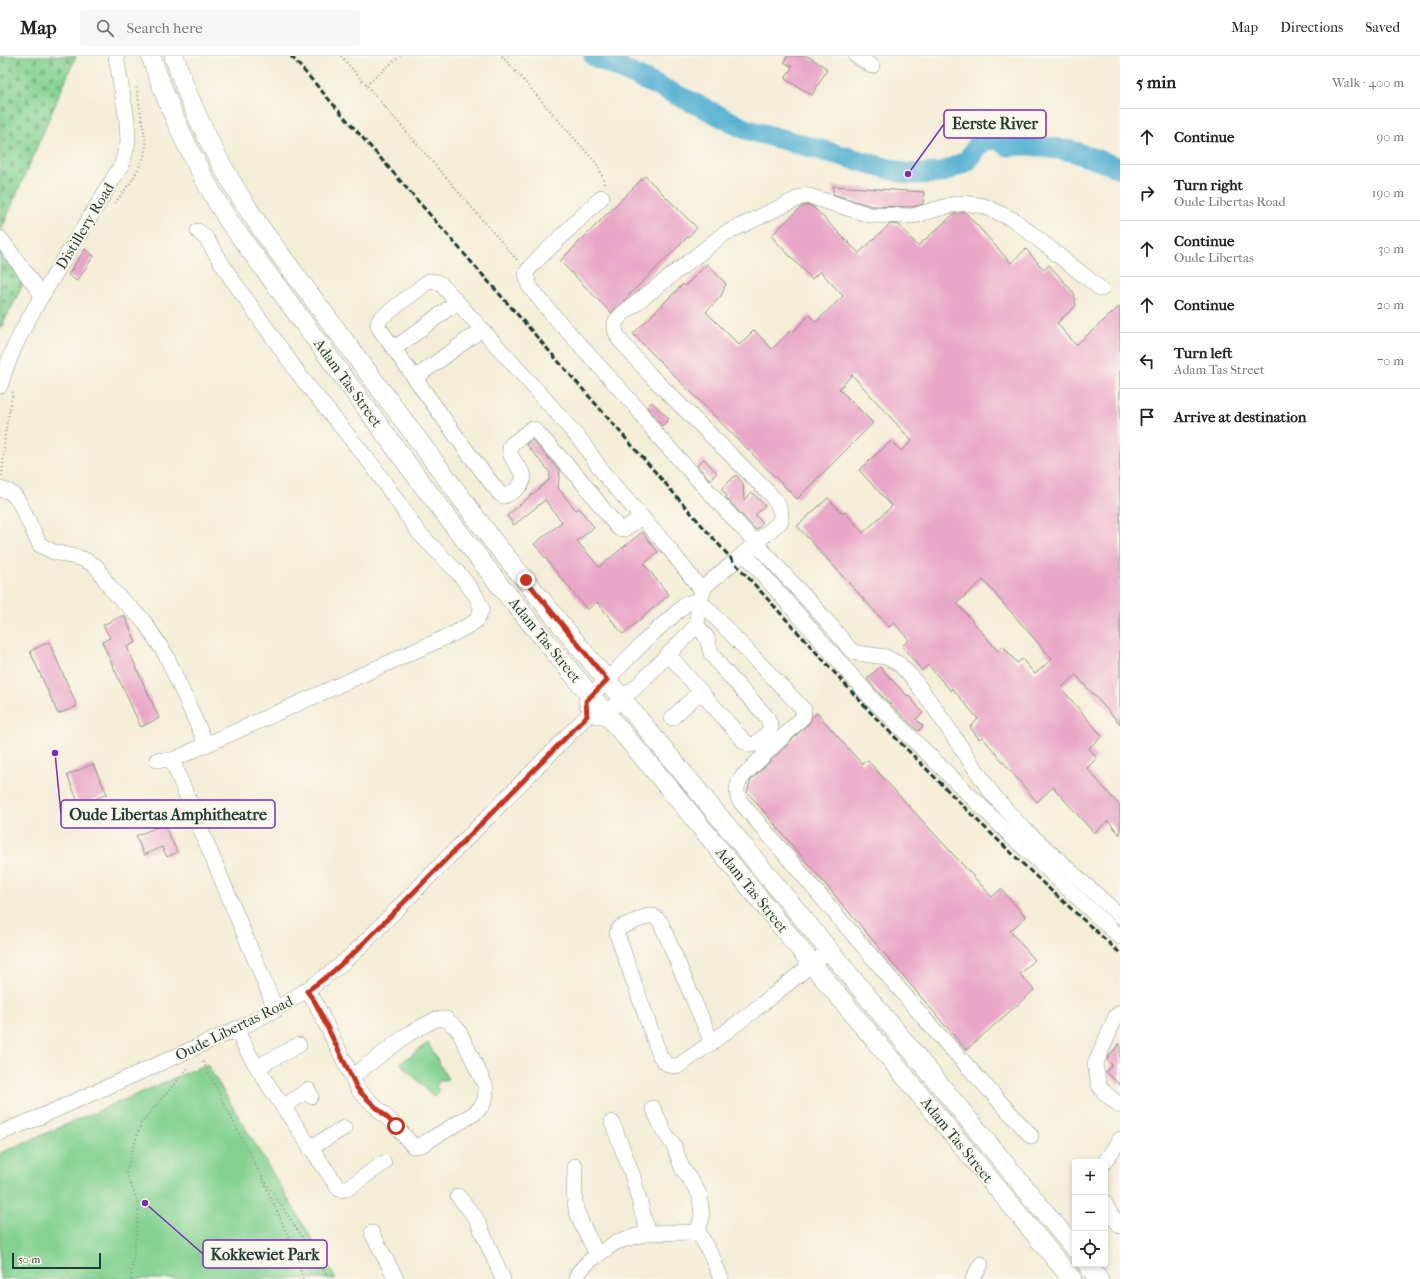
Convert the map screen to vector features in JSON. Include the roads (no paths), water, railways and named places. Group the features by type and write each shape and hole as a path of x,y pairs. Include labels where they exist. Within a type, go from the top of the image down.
{"main road":[{"name":"Adam Tas Street","path":"151,56 159,80 187,145 209,188 228,220 449,519 501,587 670,789 812,964 1072,1279"},
{"name":"Adam Tas Street","path":"174,56 192,104 213,149 240,197 262,230 494,542 1072,1245"},
{"path":"1089,1267 1099,1279"}],"street":[{"name":"Distillery Road","path":"0,386 5,368 18,337 42,294 122,164 126,151 128,131 116,56"},
{"path":"856,56 872,66"},
{"path":"701,596 686,604 650,636 586,701 587,716 602,716 606,713 697,625 704,586 781,521 781,515 777,502 650,375 619,340 614,330 615,323 621,315 724,234 791,201 805,196 817,198 831,204 870,215 914,216 951,205 964,203 984,206 1014,220 1101,289"},
{"path":"602,197 533,264 526,274 529,286 552,314 636,407 656,434 827,621 850,649 861,655 882,656 892,660 911,676 994,795 1021,826 1120,916"},
{"path":"157,760 172,760 455,633 476,621 482,609 476,596 461,576 419,533 373,466 302,380 231,278 206,238 198,231"},
{"path":"0,238 42,294"},
{"path":"642,517 624,529 618,528 580,479 534,429 531,429 510,444 509,448 511,456 524,477 520,485 510,494 503,496 496,490 482,472 379,328 379,320 429,281 437,282 442,285 582,442 598,466 616,487 642,517 667,546 701,596 804,710 803,717 743,776 739,782 736,792 739,800 929,1024 1031,1136"},
{"path":"394,349 458,302"},
{"path":"415,378 482,330"},
{"path":"580,479 598,466"},
{"path":"598,502 616,487"},
{"path":"0,489 10,492 19,502 40,545 54,552 82,559 96,566 111,589 143,620 168,660 206,744"},
{"path":"744,553 873,700 1009,834 1120,937"},
{"path":"668,654 747,744 755,744 770,731 771,727 767,717 722,668 711,653 707,638 697,625"},
{"path":"672,718 700,692"},
{"name":"Oude Libertas Road","path":"0,1133 236,1030 276,1010 307,991 329,975 356,951 587,716"},
{"path":"172,760 276,1010"},
{"path":"712,1043 660,921 653,916 648,916 621,927 617,934 662,1059 668,1065 678,1066 712,1043 829,950"},
{"path":"307,991 315,1002 357,1088 396,1126 411,1145 421,1145 475,1113 483,1103 486,1094 484,1085 459,1031 446,1019 436,1019 408,1034 352,1077"},
{"path":"1120,1013 1116,1016 1095,1065 1099,1085 1104,1092 1120,1106"},
{"path":"236,1030 282,1107 335,1185 341,1190 348,1188 384,1163"},
{"path":"257,1067 299,1045"},
{"path":"282,1107 308,1090 311,1096"},
{"path":"652,1108 663,1130 674,1146 682,1168 700,1196 702,1217 697,1233"},
{"path":"612,1122 632,1174 648,1233"},
{"path":"310,1148 337,1129"},
{"path":"1107,1159 1120,1139"},
{"path":"575,1166 576,1208 597,1254"},
{"path":"458,1196 476,1218 503,1279"},
{"path":"1108,1210 1120,1226"},
{"path":"576,1279 582,1268 597,1254 616,1242 648,1233 688,1232 697,1233 700,1235 721,1279"},
{"path":"372,1233 396,1279"},
{"path":"973,1279 980,1264"}],"waterway":[{"path":"594,56 745,129 908,174 941,173 967,161 977,146 986,140 997,139 1008,146 1030,145 1072,151 1120,168"}],"railway":[{"path":"291,56 734,562 873,715 978,821 1044,884 1120,953"}],"place":[{"name":"Eerste River","path":"908,174"},
{"name":"Oude Libertas Amphitheatre","path":"55,753"},
{"name":"Kokkewiet Park","path":"145,1203"}]}
